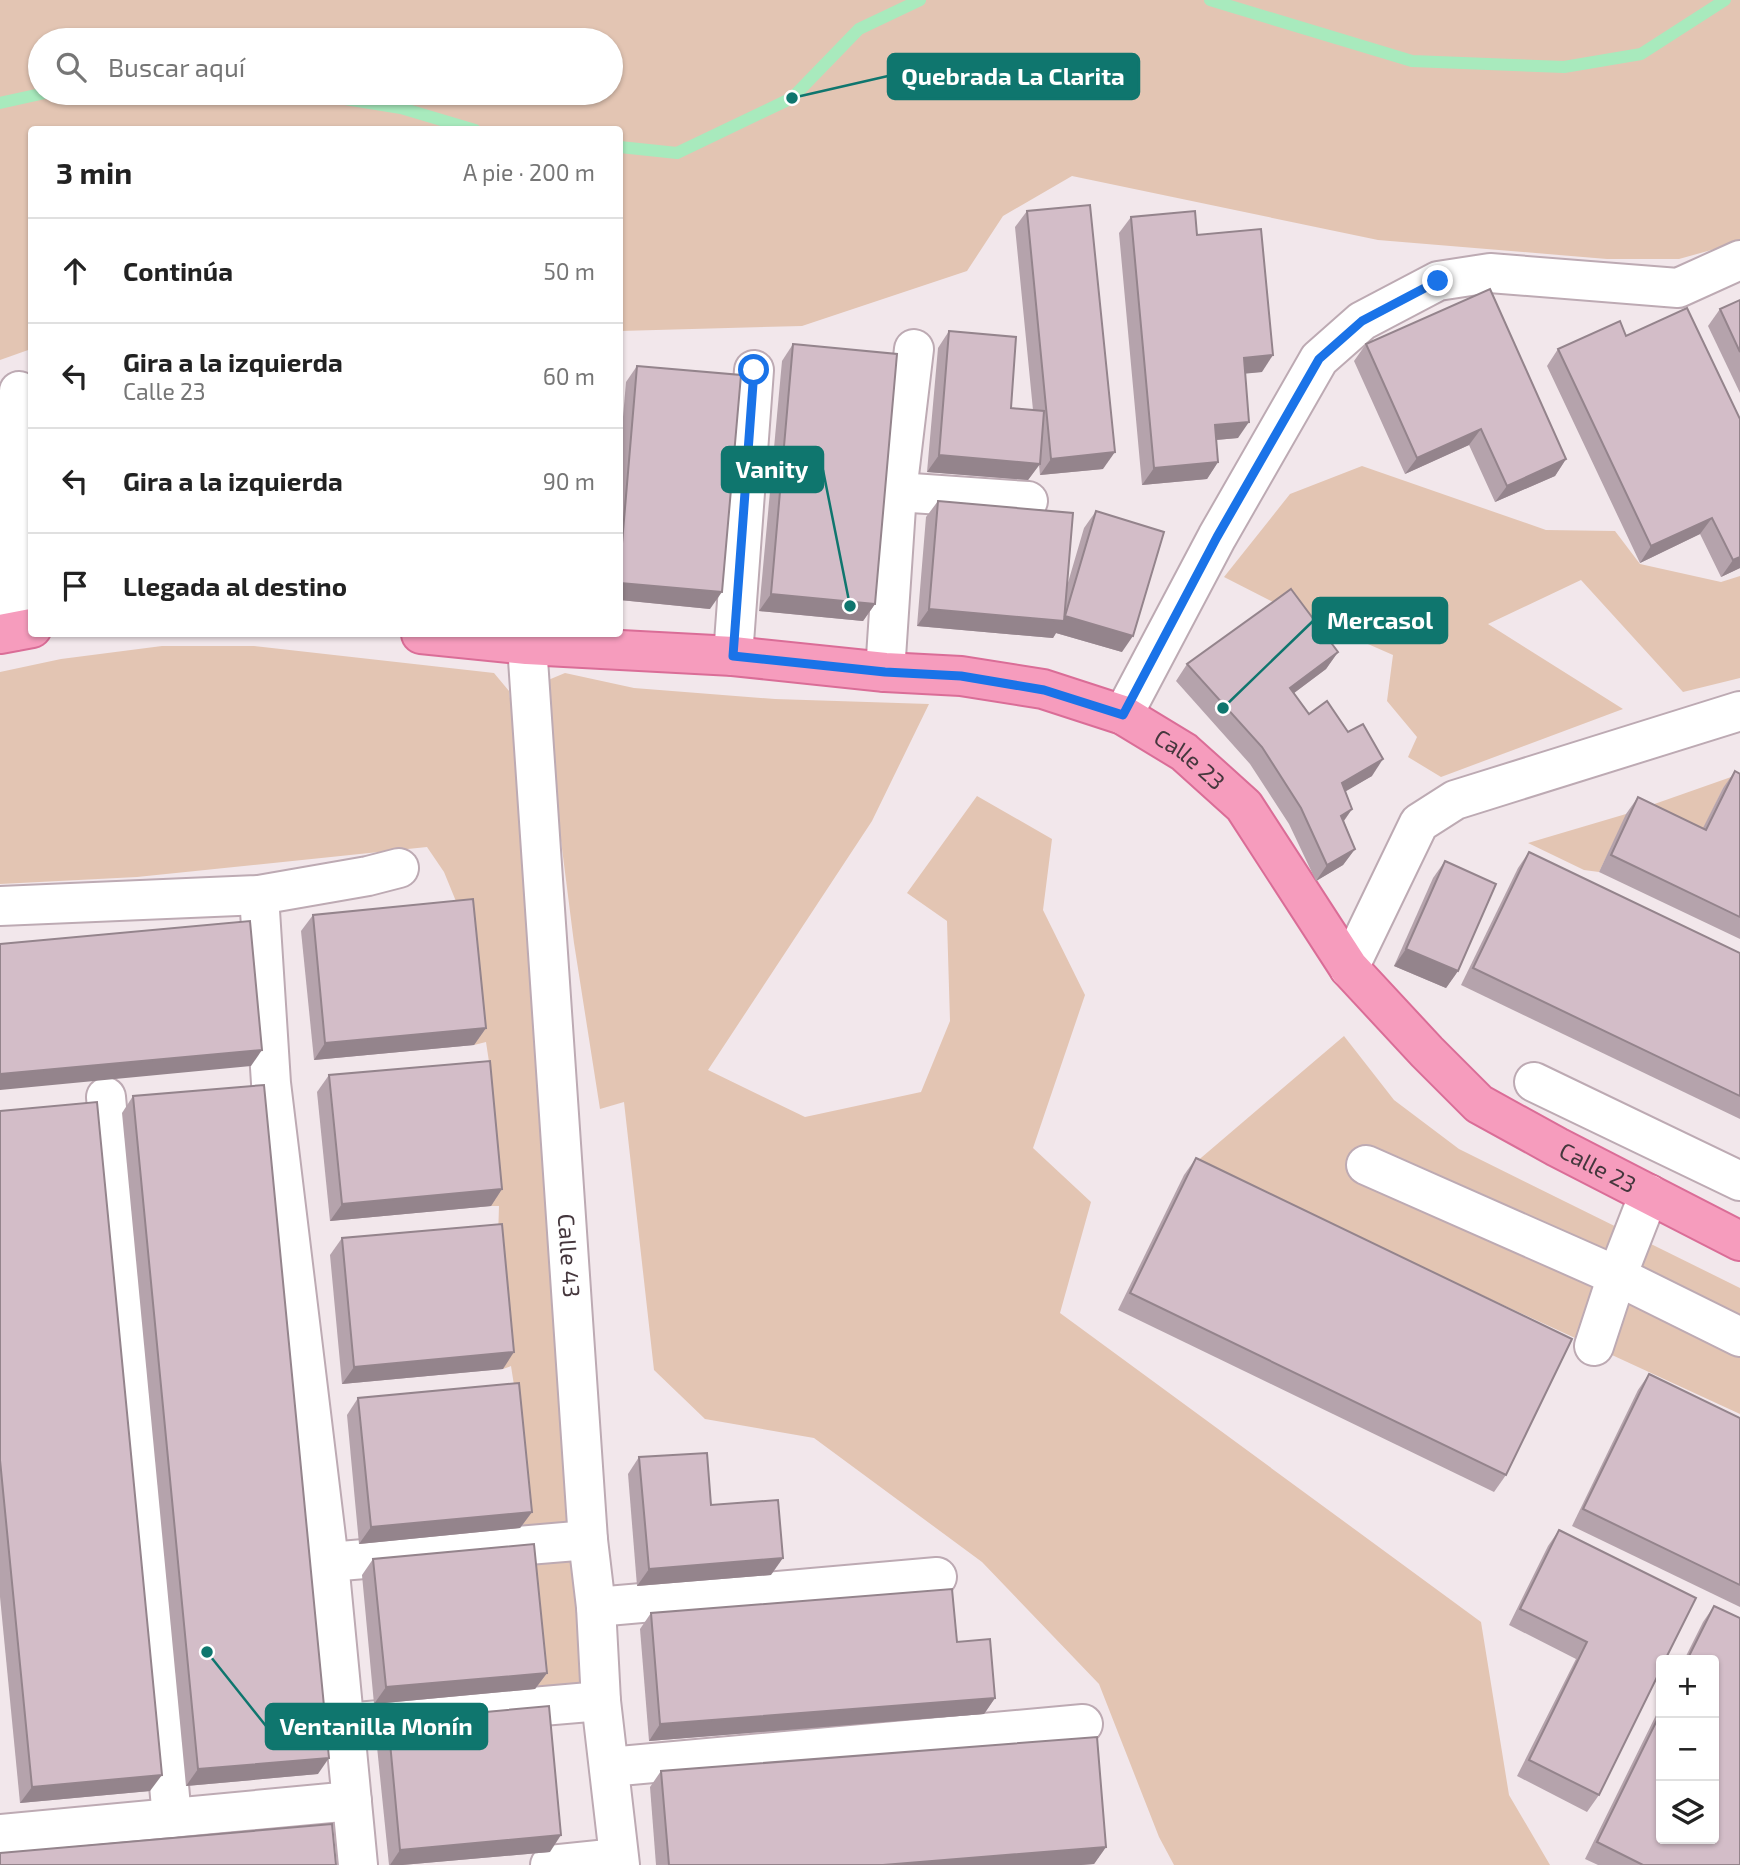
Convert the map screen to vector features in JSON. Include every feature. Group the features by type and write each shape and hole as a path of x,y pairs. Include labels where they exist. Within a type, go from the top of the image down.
{"main road":[{"name":"Calle 23","path":"450,637 527,645 733,656 885,672 961,676 1044,690 1123,715 1184,752 1244,806 1349,968 1479,1104 1740,1241"}],"street":[{"path":"1123,715 1217,537 1319,359 1362,321 1438,281 1490,273 1678,288 1740,260"},
{"path":"885,672 897,492 914,349"},
{"path":"733,656 754,370"},
{"path":"15,631 19,391"},
{"path":"897,492 1028,501"},
{"name":"Calle 43","path":"527,645 588,1540 596,1607 601,1701 619,1861"},
{"path":"1349,968 1419,823 1455,800 1734,716"},
{"path":"0,906 259,895 400,868"},
{"path":"259,895 271,1083 329,1562 358,1865"},
{"path":"1534,1082 1740,1181"},
{"path":"106,1097 172,1818"},
{"path":"1366,1165 1617,1276 1740,1337"},
{"path":"1594,1346 1617,1276 1649,1194"},
{"path":"329,1562 588,1540"},
{"path":"596,1607 937,1577"},
{"path":"345,1724 601,1701"},
{"path":"609,1767 1083,1724"},
{"path":"0,1834 352,1801"},
{"path":"550,1865 619,1861"}],"shaded area":[{"path":"0,0 1740,0 1740,242 1679,259 1607,259 1378,240 1072,176 1003,216 967,271 802,326 623,331 623,126 28,126 28,350 0,360"},
{"path":"1362,466 1546,530 1615,531 1640,564 1721,582 1740,576 1740,678 1683,692 1581,580 1488,624 1623,709 1441,777 1408,757 1417,737 1387,701 1393,655 1279,605 1224,577 1290,494"},
{"path":"162,646 254,646 494,673 509,691 517,752 572,1527 520,1528 516,1398 511,1366 503,1369 490,1240 498,1238 499,1206 491,1206 478,1077 491,1075 486,1042 474,1045 462,916 444,872 427,847 137,877 0,884 0,672 61,659"},
{"path":"565,673 634,688 775,699 929,704 872,821 708,1070 805,1117 921,1092 950,1021 947,921 907,893 977,796 1052,839 1043,910 1085,995 1033,1148 1091,1202 1060,1313 1481,1622 1509,1795 1550,1865 1174,1865 1159,1837 1099,1684 982,1562 814,1438 705,1419 654,1370 624,1102 600,1109 574,943 541,683"},
{"path":"1734,776 1723,788 1695,846 1627,814 1599,872 1584,870 1528,843 1626,814"},
{"path":"1344,1036 1394,1100 1459,1149 1740,1288 1740,1414 1195,1163"},
{"path":"570,1555 576,1561 585,1678 581,1688 535,1689 522,1561"}],"building":[{"path":"1090,205 1115,452 1051,459 1027,211"},
{"path":"1195,211 1197,235 1261,229 1273,355 1244,358 1249,422 1215,425 1218,462 1154,468 1131,217"},
{"path":"1490,289 1566,459 1507,486 1481,429 1417,458 1366,344"},
{"path":"1740,300 1740,352 1720,309"},
{"path":"1687,308 1740,419 1740,557 1733,560 1712,518 1651,546 1558,349 1620,321 1626,336"},
{"path":"949,331 1016,337 1011,408 1044,411 1040,464 939,455"},
{"path":"793,344 897,354 875,604 771,594"},
{"path":"637,366 741,375 722,592 623,583 623,532"},
{"path":"938,501 1073,513 1064,621 929,609"},
{"path":"1096,511 1164,532 1133,636 1065,616"},
{"path":"1291,589 1338,652 1290,688 1309,714 1327,701 1348,732 1363,724 1383,759 1342,783 1352,809 1341,816 1355,849 1327,865 1301,808 1262,747 1187,664"},
{"path":"1735,771 1740,774 1740,917 1611,855 1638,797 1706,830"},
{"path":"1529,852 1740,953 1740,1096 1473,968"},
{"path":"1445,861 1496,884 1458,971 1406,949"},
{"path":"473,899 486,1028 325,1043 313,915"},
{"path":"250,921 262,1050 0,1074 0,944"},
{"path":"490,1061 502,1189 342,1204 329,1075"},
{"path":"264,1085 329,1758 198,1769 133,1096"},
{"path":"97,1102 162,1775 32,1787 0,1460 0,1111"},
{"path":"1196,1158 1572,1339 1506,1475 1130,1293"},
{"path":"502,1224 514,1352 354,1367 342,1238"},
{"path":"1649,1374 1740,1418 1740,1585 1583,1509"},
{"path":"519,1383 532,1512 371,1527 358,1398"},
{"path":"707,1453 711,1505 778,1500 783,1558 649,1569 639,1457"},
{"path":"1559,1530 1696,1598 1668,1655 1656,1655 1656,1679 1599,1795 1529,1760 1587,1642 1520,1609"},
{"path":"534,1544 547,1673 386,1687 373,1559"},
{"path":"952,1589 957,1642 990,1639 995,1698 660,1724 651,1613"},
{"path":"1714,1606 1740,1618 1740,1865 1643,1865 1597,1842 1656,1722 1656,1844 1719,1844 1719,1655 1690,1655"},
{"path":"549,1706 561,1835 400,1850 388,1721"},
{"path":"1097,1737 1106,1847 883,1865 669,1865 661,1771"},
{"path":"332,1824 336,1865 0,1865 0,1853"}],"waterway":[{"path":"623,147 677,153 792,98 859,29 920,0"},
{"path":"1210,0 1412,61 1564,67 1641,54 1725,0"},
{"path":"0,103 28,97"},
{"path":"382,105 462,126"}],"place":[{"name":"Quebrada La Clarita","path":"792,98"},
{"name":"Vanity","path":"850,606"},
{"name":"Mercasol","path":"1223,708"},
{"name":"Ventanilla Monín","path":"207,1652"}],"route":[{"path":"754,370 733,656 885,672 961,676 1044,690 1123,715 1217,537 1319,359 1362,321 1438,281"}]}
